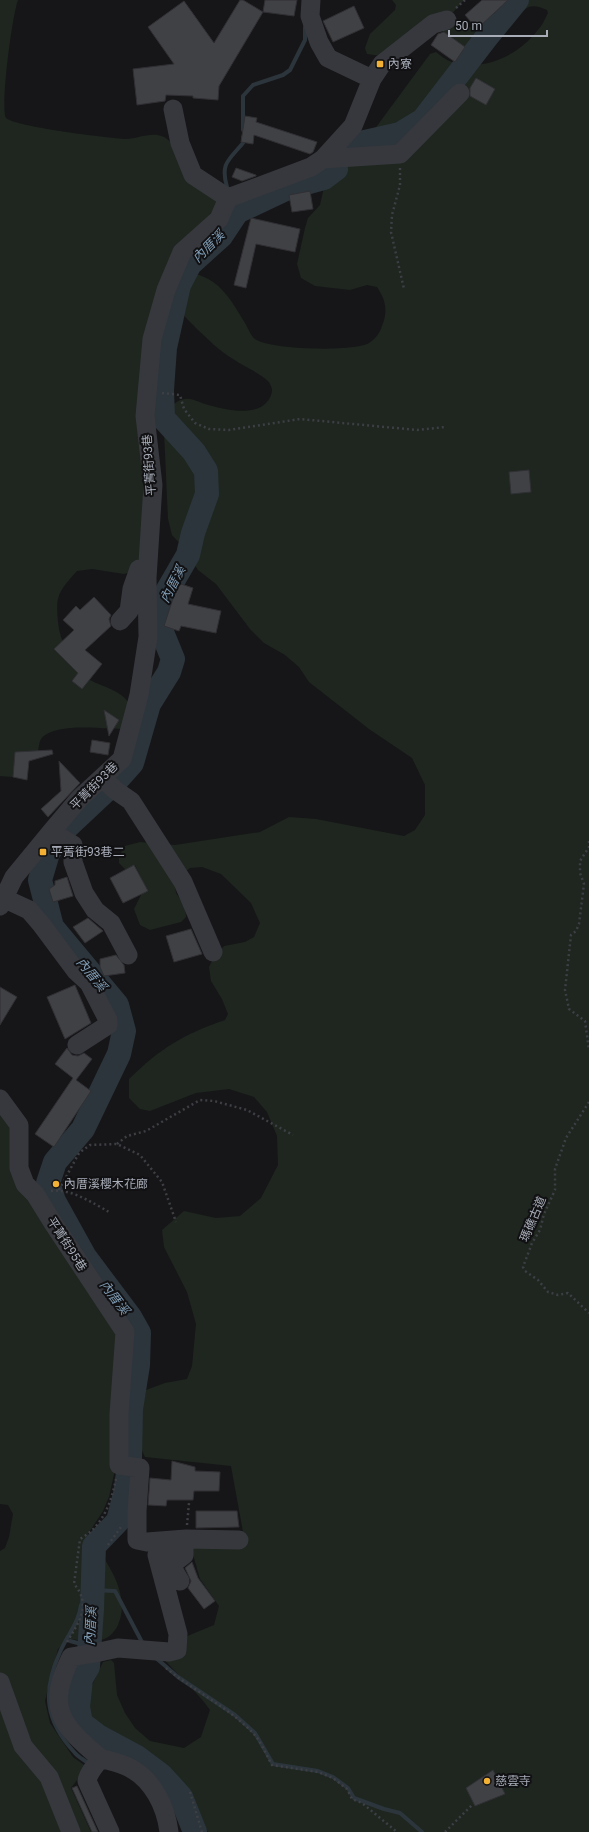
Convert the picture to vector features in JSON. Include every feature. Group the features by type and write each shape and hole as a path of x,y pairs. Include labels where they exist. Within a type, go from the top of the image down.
{"street":[{"path":"311,0 310,16 319,42 328,58 372,79"},
{"path":"174,109 180,143 193,175 228,198 311,167 323,159 354,126 372,79 382,64 433,24 446,20"},
{"path":"323,159 400,154 460,93"},
{"name":"平菁街93巷","path":"1,902 14,877 50,832 79,799 109,784 122,759 139,695 148,637 147,578 153,485 144,416 152,338 166,290 182,252 219,218 228,198"},
{"path":"120,621 129,611 132,589 139,569 147,578"},
{"path":"109,784 131,801 183,882 213,952"},
{"path":"50,832 73,845 73,862 84,893 94,910 111,923 130,949"},
{"path":"1,902 29,910 76,971 89,983 108,1020 108,1025 77,1045"},
{"name":"平菁街95巷","path":"0,1099 19,1125 19,1168 25,1184 35,1194 52,1223 125,1332 119,1414 127,1466 140,1468 137,1511 137,1540 147,1542 186,1539"},
{"path":"186,1539 239,1540"},
{"path":"169,1832 168,1819 157,1794 146,1780 130,1768 100,1758 67,1726 58,1708 60,1687 66,1666 71,1657 88,1655 118,1648 169,1652 177,1650 178,1634 157,1555 169,1550 184,1547 184,1555 175,1562 173,1569 180,1581"},
{"path":"0,1682 23,1746 49,1777 71,1832"},
{"path":"100,1758 96,1766 88,1775 87,1781 110,1832"}],"path":[{"path":"400,154 400,185 392,215 391,232 404,289"},
{"path":"167,393 180,395 184,409 195,422 209,429 229,430 300,419 417,430 445,427"},
{"path":"589,841 589,847 580,861 580,873 584,884 582,909 578,928 571,935 565,990 569,1009 585,1020 589,1050"},
{"path":"117,1144 127,1136 146,1131 200,1100 214,1101 246,1110 293,1135"},
{"name":"瑪礁古道","path":"589,1102 566,1138 555,1169 555,1190 544,1214 540,1230 532,1243 523,1266 525,1271 538,1280 548,1292 558,1295 568,1293 589,1313"},
{"path":"109,1212 59,1190 79,1153 90,1145 117,1144 140,1155 162,1182 176,1222"},
{"path":"97,1526 113,1496"},
{"path":"186,1539 189,1503"},
{"path":"163,1665 178,1678 234,1716 254,1734 272,1765 318,1772 332,1778 347,1789 352,1799 362,1803 397,1832"},
{"path":"190,1792 202,1832"},
{"path":"445,1832 472,1805"}],"shaded area":[{"path":"0,0 18,0 13,24 4,98 6,118 26,125 101,137 131,139 149,135 159,135 164,137 184,157 220,204 162,290 145,457 143,552 131,572 124,574 92,569 77,571 63,588 57,602 59,630 68,653 79,672 91,681 120,694 130,705 122,729 67,728 56,730 47,734 40,740 38,751 15,752 13,777 0,776"},
{"path":"392,0 464,0 449,17 381,56 367,54 365,48 370,34 395,10 396,5"},
{"path":"509,0 589,0 589,1832 208,1832 200,1821 188,1795 154,1764 101,1731 85,1716 84,1702 103,1662 111,1660 114,1663 117,1695 125,1713 135,1728 150,1741 184,1748 201,1737 210,1710 199,1696 163,1658 185,1637 214,1625 219,1606 200,1579 190,1544 245,1543 231,1466 145,1457 138,1442 140,1420 146,1390 165,1383 187,1379 192,1366 196,1324 187,1292 164,1247 162,1230 184,1211 216,1218 240,1216 261,1198 278,1165 277,1136 267,1112 254,1097 229,1089 196,1093 150,1111 140,1109 129,1098 129,1079 151,1059 184,1037 225,1020 228,1014 222,999 211,981 209,967 213,959 224,946 245,942 254,937 260,923 251,903 221,874 202,867 190,868 174,880 176,893 185,906 186,917 181,922 150,930 140,925 134,909 142,893 147,890 135,865 126,870 119,863 119,856 125,846 140,842 175,845 260,832 289,817 316,819 404,836 415,830 425,815 425,785 412,758 369,729 309,682 299,667 285,655 264,643 250,629 216,584 198,570 184,548 172,535 168,519 164,432 165,422 169,411 175,403 180,400 188,399 228,410 253,410 266,403 272,390 269,382 265,378 223,352 196,328 183,314 181,304 186,285 190,278 195,274 212,281 225,293 252,336 264,343 277,346 330,349 360,346 373,340 381,329 385,315 384,301 377,287 367,285 350,290 315,286 301,278 297,264 308,218 320,205 324,187 346,168 430,54 436,52 452,62 463,65 475,65 499,60 520,48 529,40 542,25 548,13 547,10 531,6 522,11 495,44 488,50 480,53 471,52 441,30 454,21 470,27 480,29 486,28 497,19"},
{"path":"0,1112 12,1131 36,1206 119,1340 115,1470 109,1497 103,1511 88,1534 115,1577 122,1601 121,1613 118,1625 113,1633 108,1637 92,1641 69,1639 58,1649 45,1701 50,1723 73,1757 87,1767 71,1788 91,1832 0,1832 0,1551 5,1548 9,1537 13,1514 8,1505 0,1504"}],"building":[{"path":"240,0 243,0 263,12 219,86 218,100 193,98 193,96 166,95 165,101 137,105 133,69 174,64 148,27 184,1 214,43"},
{"path":"265,0 297,0 294,16 263,12"},
{"path":"482,0 508,0 477,29 465,15"},
{"path":"354,6 364,28 333,42 323,21"},
{"path":"444,32 465,47 455,62 431,45 438,34"},
{"path":"476,78 495,89 486,105 470,96 470,88"},
{"path":"245,116 257,118 256,122 317,142 313,152 310,154 254,135 253,144 241,142"},
{"path":"236,168 256,176 242,181 232,177"},
{"path":"310,191 313,209 292,212 289,195"},
{"path":"251,218 300,229 295,252 256,244 246,288 234,285"},
{"path":"529,470 531,492 511,494 509,472"},
{"path":"178,583 193,588 188,604 221,611 216,633 181,626 179,631 164,626"},
{"path":"94,597 111,615 109,619 111,626 85,650 102,664 82,689 72,681 78,673 54,649 74,630 63,620 76,606 80,610"},
{"path":"104,710 119,720 109,736"},
{"path":"92,740 110,743 108,755 90,752"},
{"path":"52,750 53,754 29,761 27,780 13,777 15,752"},
{"path":"59,761 80,783 48,817 41,809 61,791"},
{"path":"134,865 148,891 123,903 110,878"},
{"path":"67,877 73,896 53,902 49,889 55,885 55,881"},
{"path":"88,918 103,931 85,943 73,927"},
{"path":"191,929 202,954 174,962 166,936"},
{"path":"116,955 124,965 125,973 104,976 100,967 100,959"},
{"path":"75,985 91,1023 65,1039 47,997"},
{"path":"0,987 17,997 0,1025"},
{"path":"67,1048 72,1055 78,1056 84,1053 92,1059 76,1080 91,1091 54,1147 35,1134 73,1078 55,1064"},
{"path":"172,1461 195,1467 195,1471 220,1472 219,1491 194,1491 193,1500 167,1500 166,1506 148,1505 150,1478 171,1480"},
{"path":"196,1511 237,1511 239,1527 196,1528"},
{"path":"192,1562 198,1578 215,1601 204,1609 188,1588 191,1581 185,1568"},
{"name":"慈雲寺","path":"493,1770 505,1794 475,1806 466,1788"},
{"path":"77,1786 98,1832 92,1832 72,1788"}],"waterway":[{"name":"內厝溪","path":"348,152 356,144 400,134 423,120 517,0"},
{"path":"243,130 243,96 253,85 283,75 290,70 305,40 305,27"},
{"path":"227,187 225,167 227,162 243,143 243,137"},
{"name":"內厝溪","path":"195,1832 181,1797 161,1775 137,1757 98,1736 81,1723 78,1707 81,1679 88,1667 94,1546 118,1521 125,1494 130,1459 131,1409 138,1365 139,1333 130,1317 85,1257 54,1201 48,1183 55,1162 83,1129 119,1054 124,1031 117,1005 52,927 40,880 48,853 67,827 116,781 132,763 149,704 169,672 173,659 157,620 162,600 188,555 193,533 207,494 206,471 194,452 163,418 162,390 165,348 179,285 190,264 221,236 237,212 288,188 324,178 336,169"},
{"name":"內厝溪","path":"235,205 237,212"},
{"path":"85,1594 92,1590 115,1591 143,1644"},
{"path":"81,1605 78,1618 54,1667 49,1693 52,1718 57,1729 77,1755 89,1764"},
{"path":"70,1641 89,1646"},
{"path":"156,1658 178,1677 235,1715 255,1733 273,1764 318,1771 333,1777 348,1788 354,1798 400,1813 422,1832"}],"place":[{"name":"內寮","path":"380,64"},
{"name":"平菁街93巷二","path":"43,852"},
{"name":"內厝溪櫻木花廊","path":"56,1184"},
{"name":"慈雲寺","path":"487,1781"}]}
